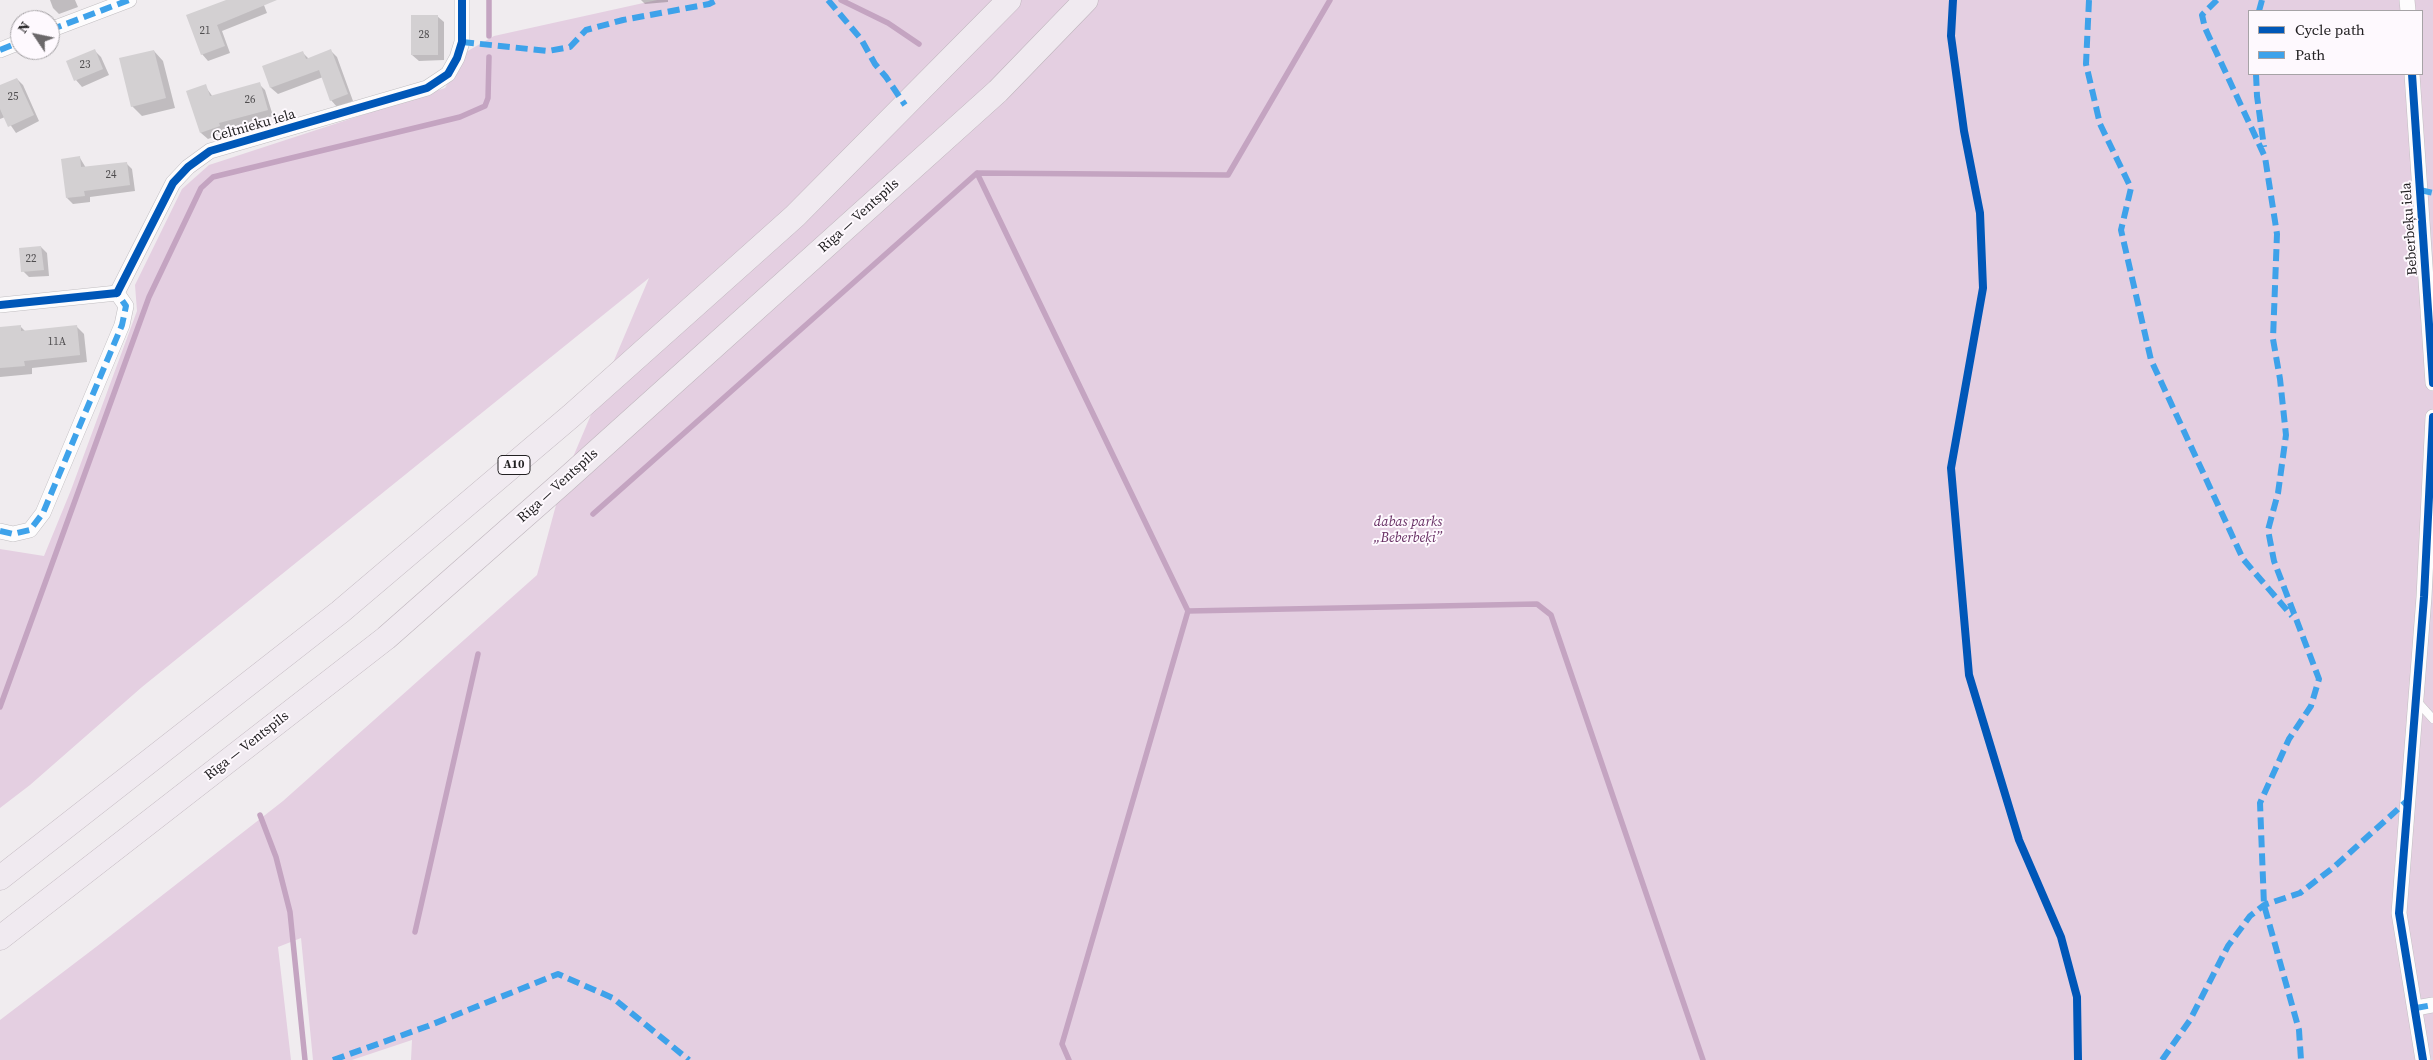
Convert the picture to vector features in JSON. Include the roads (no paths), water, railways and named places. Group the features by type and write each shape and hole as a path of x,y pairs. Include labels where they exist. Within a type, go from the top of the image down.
{"highway":[{"name":"A10","path":"0,878 340,612 571,416 795,216 1009,0"},
{"name":"Rīga — Ventspils","path":"0,938 386,638 562,483 998,91 1086,0"},
{"path":"0,872 34,852"}],"street":[{"path":"60,26 129,0"},
{"name":"Celtnieku iela","path":"117,293 173,183 188,167 210,152 427,88 448,74 457,58 462,42 462,0"},
{"name":"Beberbeķu iela","path":"2412,75 2427,192 2433,383"},
{"path":"0,304 117,293 126,306 122,325 43,513 30,530 13,534 0,531"},
{"path":"2423,1060 2399,913 2416,700 2429,597 2433,417"},
{"path":"2416,1008 2433,1005"}],"lane":[{"path":"2416,700 2433,719"}],"waterway":[{"path":"489,0 489,36"},
{"path":"841,0 888,23 919,44"},
{"path":"593,514 977,173 1228,175 1330,0"},
{"path":"0,707 149,297 201,188 213,177 460,117 485,106 488,98 489,57"},
{"path":"977,173 1188,611 1062,1044 1069,1060"},
{"path":"1188,611 1537,604 1551,615 1703,1060"},
{"path":"415,932 478,654"},
{"path":"260,815 276,857 290,912 305,1060"}],"park label":[{"name":"dabas parks „Beberbeķi”","path":"1408,530"}]}
